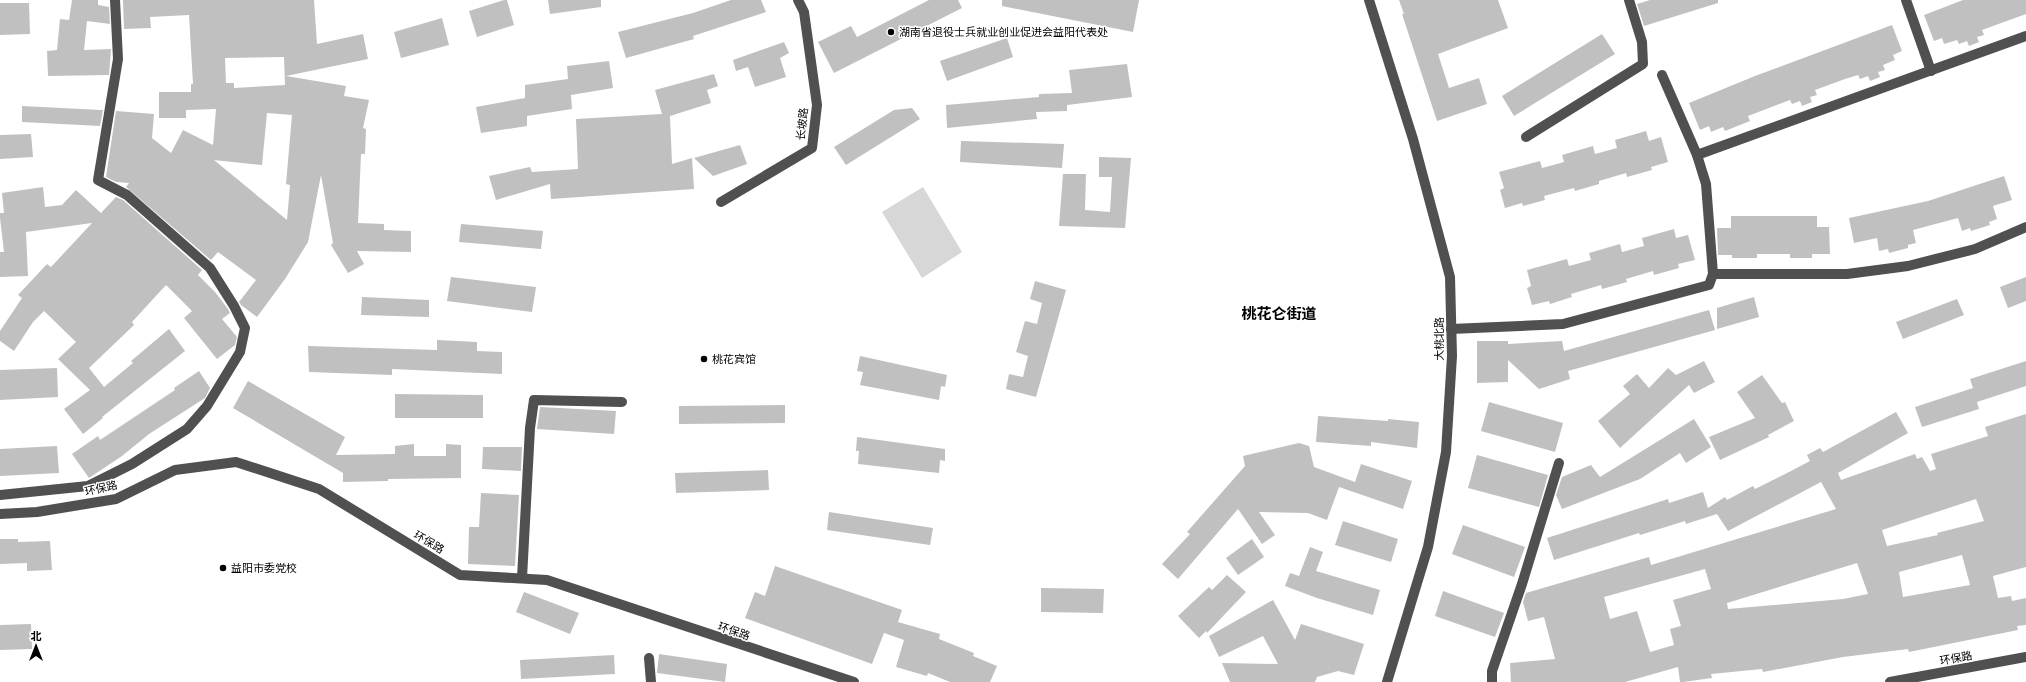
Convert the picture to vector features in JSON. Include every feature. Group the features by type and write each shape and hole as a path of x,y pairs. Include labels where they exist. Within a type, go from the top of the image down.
{"street":[{"path":"0,495 88,486 132,464 187,429 207,406 240,352 245,328 234,306 210,268 127,196 98,180 118,59 115,0"},
{"name":"长坡路","path":"721,202 812,148 816,105 804,12 798,0"},
{"name":"大桃北路","path":"1369,0 1413,139 1450,277 1452,356 1446,452 1428,548 1387,682"},
{"path":"1526,138 1643,64 1642,42 1629,0"},
{"path":"1906,0 1931,71"},
{"path":"1697,155 2026,36"},
{"path":"1451,329 1563,324 1709,285 1713,274 1706,184 1697,155 1662,75"},
{"path":"1713,274 1847,274 1908,266 1975,249 2026,227"},
{"path":"522,578 530,428 534,400 622,402"},
{"name":"环保路","path":"0,514 37,512 116,499 176,470 236,462 319,489 460,574 547,580 854,682"},
{"path":"1492,682 1492,671 1522,584 1559,463"},
{"name":"环保路","path":"1890,682 2026,657"},
{"path":"649,658 651,682"}],"shaded area":[{"path":"923,187 962,252 922,278 882,212"}],"building":[{"path":"72,0 98,0 98,5 109,7 110,24 87,21 84,50 111,49 109,75 48,76 47,51 57,50 60,19 69,20"},
{"path":"123,0 314,0 317,44 363,34 368,59 286,76 346,86 344,96 369,100 363,128 366,129 365,154 361,154 358,223 384,224 384,230 411,231 411,252 357,251 364,264 348,273 331,245 333,243 321,175 308,242 285,279 257,317 241,305 239,302 256,280 218,252 211,260 126,187 129,183 116,182 106,177 116,111 154,114 152,138 171,153 183,130 213,145 216,109 186,110 186,118 159,118 159,92 191,92 191,84 193,84 189,15 150,17 151,28 124,29","holes":["284,57 285,85 234,88 234,83 226,83 225,58","267,113 292,115 286,184 290,185 287,220 214,160 262,165"]},
{"path":"507,0 514,25 477,37 469,11"},
{"path":"548,0 601,0 601,7 550,14"},
{"path":"731,0 761,0 766,12 693,36 694,39 626,58 618,32 693,13"},
{"name":"湖南省退役士兵就业创业促进会益阳代表处","path":"929,0 958,0 962,8 834,73 818,42 851,26 857,37"},
{"path":"1002,0 1139,0 1133,32 1002,6"},
{"path":"1399,0 1498,0 1508,28 1438,54 1449,88 1479,78 1487,104 1437,121 1402,14 1404,14"},
{"path":"1650,0 1718,0 1718,3 1644,26 1637,4"},
{"path":"1963,0 2026,0 2026,14 1982,30 1984,35 1977,37 1979,42 1969,46 1967,41 1959,44 1957,40 1944,44 1942,38 1934,41 1924,15"},
{"path":"0,3 29,3 30,34 0,35"},
{"path":"442,18 449,45 401,58 394,32"},
{"path":"1892,25 1902,51 1893,55 1895,60 1883,65 1885,70 1878,72 1880,77 1870,81 1868,76 1860,79 1858,75 1815,90 1817,95 1810,97 1812,102 1802,106 1800,101 1792,104 1790,100 1748,116 1750,121 1725,131 1723,127 1711,132 1709,126 1700,130 1689,103 1755,76"},
{"path":"1602,34 1615,54 1514,116 1502,96"},
{"path":"1007,38 1013,57 947,81 940,61"},
{"path":"784,42 789,53 780,58 786,77 755,87 748,67 736,71 733,60"},
{"path":"609,61 613,88 571,95 572,109 527,116 527,126 481,133 476,107 525,98 525,85 568,79 567,66"},
{"path":"1127,64 1132,97 1067,105 1067,111 1036,112 1037,119 947,128 946,105 1039,97 1039,94 1072,93 1069,70"},
{"path":"714,74 718,86 707,90 711,103 670,116 672,164 692,158 694,189 551,199 550,184 496,200 489,176 530,167 532,172 578,169 576,119 662,114 655,90"},
{"path":"22,106 103,110 100,126 22,122"},
{"path":"912,108 920,119 846,165 834,147 894,110"},
{"path":"1646,131 1649,141 1661,137 1668,162 1651,167 1652,170 1627,177 1626,173 1599,181 1599,184 1575,191 1574,188 1544,196 1545,200 1523,206 1522,203 1505,208 1500,190 1504,188 1499,172 1540,161 1542,168 1564,162 1562,155 1593,146 1595,154 1617,148 1615,140"},
{"path":"31,134 33,157 0,159 0,135"},
{"path":"961,141 1064,144 1062,168 960,162"},
{"path":"740,145 747,164 713,176 694,158"},
{"path":"1099,157 1131,158 1125,228 1059,226 1063,174 1086,174 1085,210 1110,212 1112,177 1099,177"},
{"path":"2004,176 2012,200 1993,206 1997,219 1989,222 1990,225 1971,231 1970,228 1962,231 1958,218 1913,230 1916,243 1908,245 1908,248 1889,253 1888,249 1879,251 1877,238 1854,243 1849,218 1928,201"},
{"path":"43,187 45,207 62,205 76,190 101,213 116,197 123,200 202,270 198,275 215,292 228,309 230,313 222,319 237,337 235,345 217,359 184,318 192,311 166,285 132,322 134,325 89,368 104,387 133,363 131,361 169,329 185,351 83,434 64,409 90,390 58,359 76,342 44,311 33,322 14,351 0,341 0,331 22,298 18,295 47,264 51,267 92,223 26,232 28,276 0,277 0,252 4,252 0,218 0,213 4,213 2,193"},
{"path":"1731,216 1817,216 1817,227 1829,227 1830,254 1812,254 1812,258 1790,258 1790,254 1757,254 1757,258 1732,258 1732,255 1718,255 1717,228 1731,228"},
{"path":"461,224 543,231 541,249 459,242"},
{"path":"1674,229 1676,238 1688,235 1695,260 1678,264 1679,268 1654,275 1653,271 1626,279 1627,282 1602,289 1601,285 1571,294 1572,297 1550,304 1549,301 1532,305 1527,288 1531,286 1527,270 1567,259 1569,266 1591,260 1589,253 1620,244 1622,252 1644,246 1642,238"},
{"path":"451,277 536,287 532,312 447,301"},
{"path":"2026,277 2026,301 2008,308 2000,287"},
{"path":"1035,281 1066,290 1036,397 1006,389 1009,374 1023,377 1028,356 1016,352 1025,321 1037,324 1042,303 1030,299"},
{"path":"362,297 429,300 429,317 361,315"},
{"path":"1754,297 1759,317 1717,329 1717,308"},
{"path":"1957,299 1964,315 1903,339 1896,322"},
{"path":"1709,310 1715,330 1568,371 1570,379 1539,389 1508,360 1508,382 1477,383 1477,341 1508,341 1508,344 1562,341 1564,351"},
{"path":"437,340 477,342 477,351 502,352 502,374 392,369 392,375 309,372 308,346 437,350"},
{"path":"860,356 947,375 945,387 941,386 939,400 860,385 863,372 857,371"},
{"path":"1704,361 1715,382 1694,393 1689,385 1620,448 1598,421 1630,394 1623,386 1637,374 1649,388 1668,368 1676,375"},
{"path":"2026,361 2026,386 1977,402 1979,409 1922,427 1915,407 1973,388 1970,379"},
{"path":"57,368 58,397 0,400 0,370"},
{"path":"199,371 210,388 205,398 149,434 122,456 89,478 72,454 98,436 100,440 175,390 174,388"},
{"path":"1762,375 1782,403 1785,402 1794,421 1768,435 1769,437 1720,460 1709,437 1755,418 1737,392"},
{"path":"248,381 345,437 336,455 395,454 395,446 414,444 414,456 446,456 446,444 461,445 461,478 388,479 388,481 343,482 343,473 233,408"},
{"path":"395,394 483,395 483,418 395,418"},
{"path":"1489,402 1563,423 1555,452 1481,431"},
{"path":"785,405 785,423 679,424 679,406"},
{"path":"540,407 616,411 614,434 537,429"},
{"path":"1896,412 1908,433 1838,473 1841,480 1915,454 1917,459 1922,457 1930,471 1936,469 1931,454 1988,436 1985,427 2026,414 2026,567 1993,576 1998,598 2011,596 2012,601 2026,598 2026,625 2017,626 2018,630 1909,652 1908,649 1843,657 1763,672 1762,669 1711,674 1712,678 1683,682 1680,682 1678,667 1625,682 1511,682 1510,663 1555,659 1544,617 1528,621 1523,602 1526,593 1649,557 1651,565 1836,509 1821,482 1728,531 1717,514 1686,524 1685,521 1640,535 1639,533 1554,560 1547,538 1668,499 1669,503 1703,492 1708,508 1725,497 1727,500 1753,486 1755,489 1810,461 1807,455 1820,448 1823,452","holes":["1976,499 1984,521 1937,533 1938,535 1887,546 1882,530","1962,555 1970,585 1903,597 1899,572","1857,563 1868,594 1843,599 1728,609 1727,603","1705,569 1711,589 1673,600 1681,626 1670,629 1674,645 1650,652 1637,611 1610,619 1604,597"]},
{"path":"1318,416 1419,422 1417,448 1371,442 1371,446 1316,442"},
{"path":"1694,419 1711,447 1686,463 1680,453 1640,479 1562,509 1556,495 1562,477 1591,465 1600,477"},
{"path":"857,437 945,449 945,461 940,460 939,473 858,464 859,451 856,451"},
{"path":"1299,443 1309,446 1314,467 1355,482 1361,464 1412,481 1403,509 1339,487 1327,520 1308,513 1259,512 1275,535 1262,544 1238,509 1178,579 1162,564 1190,534 1187,532 1245,466 1243,456"},
{"path":"57,446 59,473 0,476 0,449"},
{"path":"483,447 522,447 521,471 482,469"},
{"path":"1477,455 1548,475 1539,507 1468,488"},
{"path":"768,470 769,490 676,493 675,473"},
{"path":"481,493 519,495 515,566 468,564 469,527 479,527"},
{"path":"829,512 933,528 930,545 827,530"},
{"path":"1343,521 1398,539 1391,562 1335,545"},
{"path":"1463,525 1525,547 1514,577 1452,554"},
{"path":"0,539 18,539 18,542 50,541 52,570 27,571 27,563 0,564"},
{"path":"1252,539 1264,557 1238,575 1226,558"},
{"path":"1310,547 1323,552 1316,571 1380,590 1373,615 1317,598 1285,586 1290,573 1299,576"},
{"path":"775,566 902,610 898,622 940,634 939,639 974,653 973,656 997,666 990,682 950,682 928,673 927,676 896,667 904,640 884,633 872,664 745,618 755,592 765,596"},
{"path":"1227,575 1246,592 1207,633 1206,631 1199,638 1178,616 1209,587 1212,590"},
{"path":"1041,588 1104,589 1103,613 1041,612"},
{"path":"1443,591 1504,613 1495,637 1435,616"},
{"path":"524,592 579,613 570,634 516,612"},
{"path":"1273,600 1295,640 1301,624 1364,644 1354,675 1338,671 1317,677 1315,682 1230,682 1222,663 1278,664 1263,636 1219,657 1209,636"},
{"path":"31,624 32,649 0,650 0,625"},
{"path":"659,654 727,664 725,682 657,673"},
{"path":"614,655 615,674 521,679 520,660"}],"place":[{"name":"湖南省退役士兵就业创业促进会益阳代表处","path":"891,32"},
{"name":"桃花宾馆","path":"704,359"},
{"name":"益阳市委党校","path":"223,568"}],"district":[{"name":"桃花仑街道","path":"1279,313"}]}
